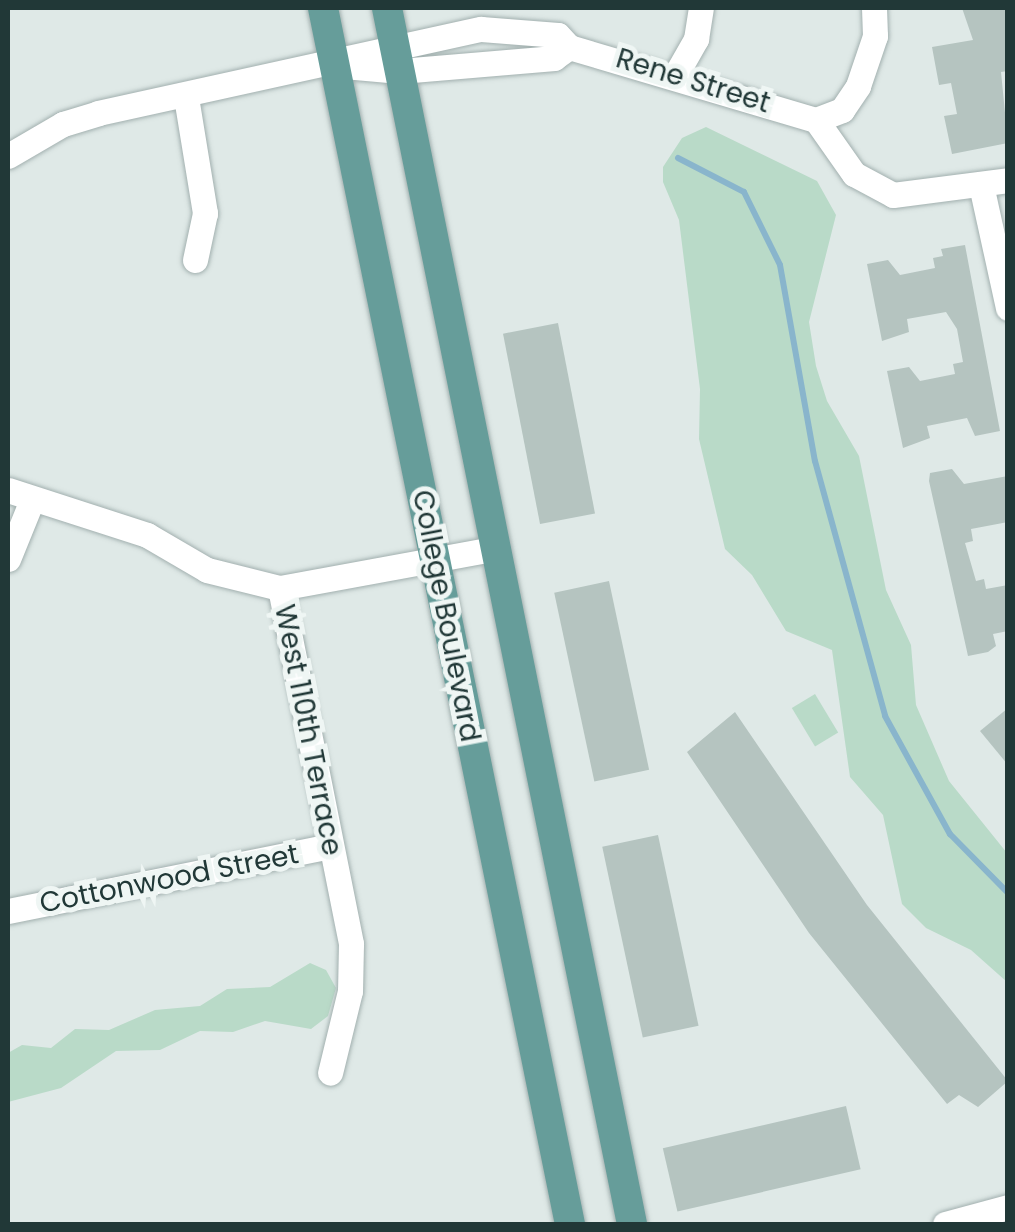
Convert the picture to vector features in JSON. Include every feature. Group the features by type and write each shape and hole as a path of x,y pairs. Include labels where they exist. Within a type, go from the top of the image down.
{"main road":[{"name":"College Boulevard","path":"324,8 570,1224"},
{"path":"387,8 492,549 632,1224"}],"street":[{"path":"674,76 696,39 701,8"},
{"path":"874,8 875,36 858,86 842,110 816,120 854,174 892,194 1008,180"},
{"name":"Rene Street","path":"8,156 63,124 335,65 397,58 554,58 569,47 816,120"},
{"path":"186,97 205,213 195,260"},
{"path":"981,185 1008,308"},
{"name":"West 110th Terrace","path":"8,490 32,500 86,511 146,534 207,570 280,588 352,944 350,991 330,1073"},
{"path":"8,559 32,500"},
{"path":"280,588 492,549"},
{"name":"Cottonwood Street","path":"8,911 331,846"},
{"path":"945,1224 1008,1207"}],"green space":[{"path":"706,127 817,181 836,215 809,322 816,366 827,401 859,456 886,590 911,645 916,705 949,781 1007,853 1007,982 971,950 926,928 902,904 883,815 850,777 832,650 786,631 752,575 725,549 699,439 700,389 679,220 663,182 663,167 682,138"},
{"path":"815,694 838,733 815,746 792,708"},
{"path":"310,963 326,970 336,988 328,1016 311,1029 265,1021 233,1032 200,1031 160,1050 116,1051 61,1088 8,1102 8,1053 22,1045 51,1048 75,1029 109,1030 155,1010 200,1006 227,989 270,987"}],"building":[{"path":"962,8 1008,8 1008,71 1001,72 1008,143 952,154 944,116 957,114 951,83 939,85 932,47 973,40"},
{"path":"965,245 1000,431 975,436 967,418 927,426 930,438 903,448 887,371 909,367 920,381 955,374 953,364 963,362 957,329 946,312 907,319 909,332 882,341 867,264 888,260 900,275 935,268 933,258 943,256 941,249"},
{"path":"558,323 595,513 540,524 503,334"},
{"path":"952,469 964,484 1008,476 1008,522 971,529 973,541 965,543 976,581 984,579 986,589 1008,585 1008,631 993,634 996,646 988,652 968,656 929,481 930,473"},
{"path":"609,581 649,770 594,781 554,593"},
{"path":"1008,708 1008,765 980,731"},
{"path":"735,712 867,905 1008,1081 978,1107 959,1095 947,1104 809,933 687,752"},
{"path":"658,835 699,1026 643,1038 602,847"},
{"path":"846,1106 861,1169 677,1212 663,1148"}],"waterway":[{"path":"678,158 744,192 780,265 815,461 885,716 950,834 1008,893"}]}
